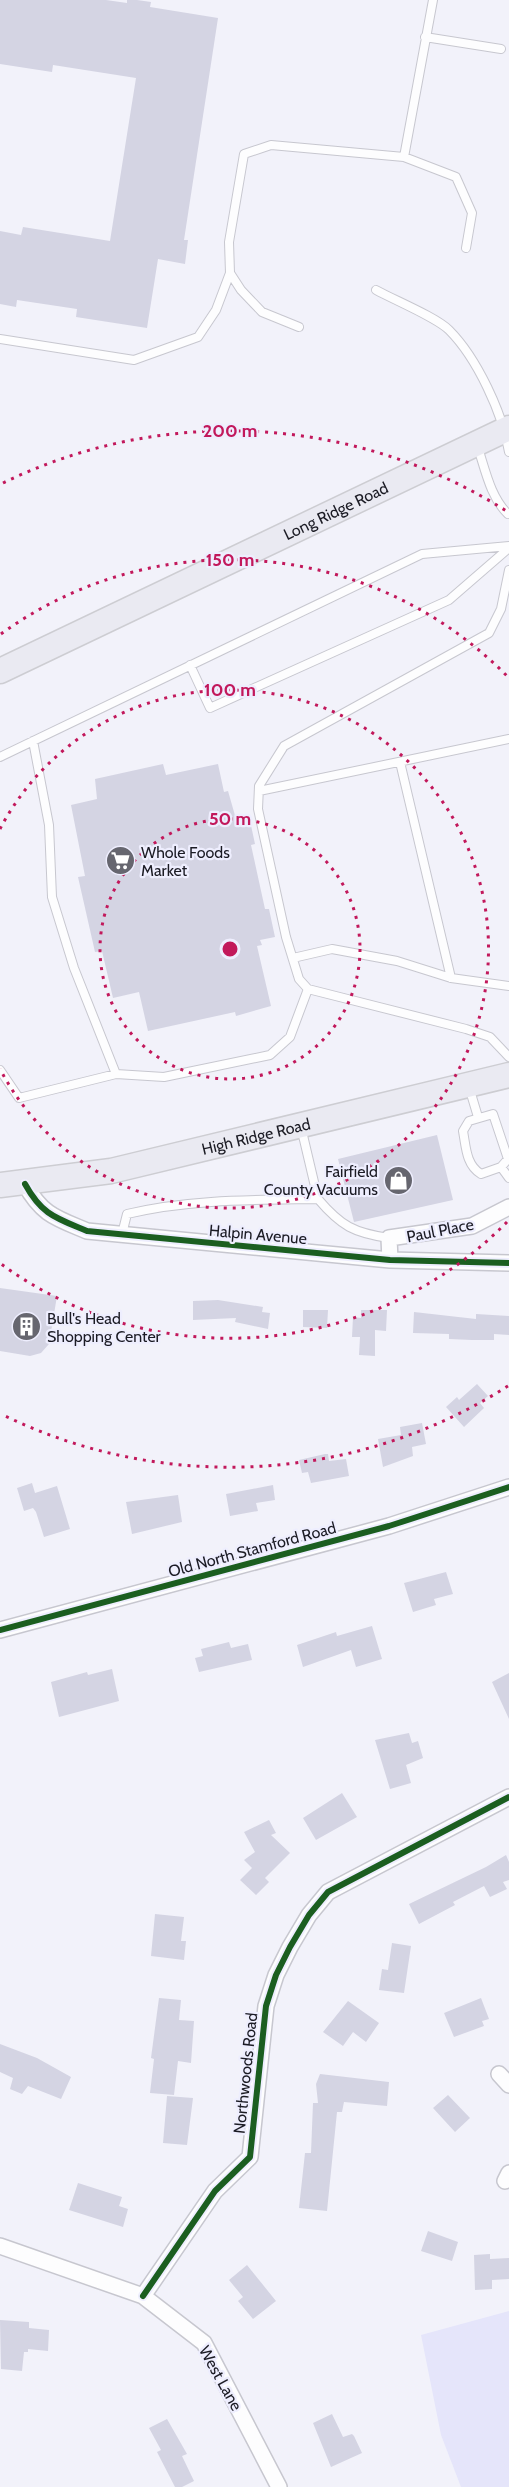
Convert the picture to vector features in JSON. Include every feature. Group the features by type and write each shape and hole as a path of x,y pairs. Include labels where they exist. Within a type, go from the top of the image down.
{"main road":[{"name":"Long Ridge Road","path":"0,671 477,444 508,437"},
{"name":"High Ridge Road","path":"0,1185 25,1184 111,1172 509,1076"}],"street":[{"name":"Halpin Avenue","path":"25,1184 39,1208 51,1216 87,1231 390,1260 509,1263"},
{"name":"Paul Place","path":"390,1260 388,1238 472,1226 509,1207"},
{"name":"Old North Stamford Road","path":"0,1630 389,1526 509,1487"},
{"name":"Northwoods Road","path":"143,2295 214,2191 250,2157 266,2006 276,1975 309,1916 328,1892 509,1797"},
{"name":"West Lane","path":"0,2246 143,2295 204,2343 279,2487"}],"lane":[{"path":"404,157 433,0"},
{"path":"425,37 501,49"},
{"path":"0,339 134,360 198,337 216,310 230,273 229,242 244,154 271,145 404,157 456,177 472,213 466,248"},
{"path":"230,273 241,290 262,312 299,327"},
{"path":"376,290 448,329 478,370 508,437"},
{"path":"477,444 499,506 509,516"},
{"path":"190,665 210,708 449,600 509,547"},
{"path":"0,757 422,554 509,547"},
{"path":"509,570 501,609 489,633 284,746 269,766 258,791 258,809 293,958 299,979 308,989 490,1037 509,1057"},
{"path":"258,791 509,739"},
{"path":"33,741 49,825 52,897 74,968 116,1074"},
{"path":"400,762 451,978"},
{"path":"293,958 332,949 397,960 451,978 509,986"},
{"path":"0,1070 19,1098 116,1074 164,1077 270,1054 290,1037 308,989"},
{"path":"469,1086 478,1117"},
{"path":"493,1114 508,1160 501,1167 481,1174 473,1169 466,1153 463,1131 469,1121 478,1117 493,1114"},
{"path":"301,1126 318,1199 343,1225 366,1235 388,1238"},
{"path":"501,1167 509,1178"},
{"path":"122,1234 127,1214 146,1210 242,1200 318,1199"}],"shaded area":[{"path":"509,2311 509,2487 461,2487 441,2435 421,2335"}],"building":[{"path":"0,0 106,0 127,3 127,0 137,0 151,2 150,7 218,18 184,240 188,240 185,264 158,259 147,328 76,317 77,309 17,300 16,307 0,304 0,231 21,235 23,227 110,241 136,78 53,65 52,72 0,64"},
{"path":"163,764 166,775 218,764 224,792 228,791 236,819 249,816 255,844 251,845 265,909 269,909 275,937 260,940 262,945 257,946 271,1006 236,1016 235,1012 148,1031 139,992 113,998 102,951 95,952 78,877 85,876 71,805 97,799 95,779"},
{"path":"437,1135 453,1200 354,1222 338,1159"},
{"name":"Bull's Head Shopping Center","path":"0,1288 57,1296 49,1344 41,1353 30,1356 0,1351"},
{"path":"218,1300 263,1307 262,1312 270,1313 268,1329 235,1322 236,1318 193,1320 193,1301"},
{"path":"303,1310 328,1310 327,1328 303,1327"},
{"path":"361,1310 387,1310 386,1331 375,1330 375,1356 359,1355 360,1337 352,1337 353,1317 361,1318"},
{"path":"414,1312 476,1319 476,1314 509,1316 509,1335 494,1334 494,1340 472,1340 449,1339 449,1334 413,1333"},
{"path":"477,1384 488,1396 480,1403 484,1408 464,1427 446,1407 457,1397 459,1400"},
{"path":"422,1423 426,1444 412,1447 413,1456 383,1467 378,1439 401,1435 400,1427"},
{"path":"328,1454 329,1461 346,1459 349,1476 311,1483 308,1472 302,1473 299,1460"},
{"path":"32,1483 35,1493 57,1486 70,1529 44,1537 36,1512 33,1508 24,1511 17,1488"},
{"path":"273,1485 275,1500 256,1503 258,1511 230,1516 226,1494"},
{"path":"178,1495 182,1522 132,1534 126,1502"},
{"path":"446,1572 453,1594 434,1599 436,1605 413,1612 404,1583"},
{"path":"372,1626 382,1659 356,1667 351,1650 303,1667 297,1645 336,1632 337,1636"},
{"path":"229,1642 231,1648 248,1644 252,1660 199,1672 195,1658 203,1656 201,1649"},
{"path":"112,1669 119,1701 59,1717 51,1682 87,1672 88,1675"},
{"path":"509,1673 509,1719 492,1682"},
{"path":"409,1733 412,1743 418,1741 423,1758 406,1765 411,1783 390,1789 375,1740"},
{"path":"342,1793 357,1817 316,1840 303,1818"},
{"path":"269,1820 276,1833 271,1835 290,1853 265,1878 269,1882 256,1895 240,1880 252,1868 244,1860 255,1852 244,1832"},
{"path":"506,1855 509,1862 509,1880 503,1882 507,1889 490,1897 484,1886 453,1902 455,1905 419,1924 409,1904"},
{"path":"155,1914 184,1917 181,1941 186,1941 184,1960 151,1956"},
{"path":"392,1943 411,1946 404,1993 379,1990 382,1969 388,1970"},
{"path":"159,1998 181,2000 179,2020 194,2021 191,2063 178,2061 174,2095 150,2093 154,2059 151,2058"},
{"path":"481,1998 489,2019 482,2021 484,2026 454,2037 444,2013"},
{"path":"348,2001 379,2023 366,2042 353,2032 343,2046 323,2032"},
{"path":"0,2044 37,2058 71,2077 61,2099 28,2086 22,2094 10,2089 13,2078 0,2072"},
{"path":"320,2074 389,2082 387,2106 344,2102 342,2112 337,2112 327,2211 299,2208 305,2153 311,2153 313,2103 318,2103 316,2084"},
{"path":"448,2095 470,2118 455,2132 433,2108"},
{"path":"167,2096 193,2098 187,2145 163,2143"},
{"path":"78,2183 122,2197 119,2206 128,2209 123,2227 69,2210"},
{"path":"428,2231 458,2242 452,2261 421,2251"},
{"path":"490,2254 490,2259 509,2258 509,2279 492,2280 492,2289 475,2290 474,2255"},
{"path":"247,2265 276,2301 253,2319 238,2301 243,2297 229,2280"},
{"path":"0,2320 29,2322 29,2328 49,2330 48,2351 28,2349 28,2352 24,2352 22,2371 1,2369"},
{"path":"332,2414 343,2437 352,2434 362,2453 331,2467 313,2423"},
{"path":"167,2419 187,2454 182,2456 194,2481 182,2487 175,2487 157,2452 161,2450 149,2428"}],"cycle path":[{"path":"25,1184 44,1209 67,1223 87,1231 390,1260 509,1263"},
{"path":"0,1630 389,1526 509,1487"},
{"path":"143,2296 215,2191 250,2157 266,2006 276,1975 309,1915 328,1892 509,1797"}],"place":[{"name":"Whole Foods Market","path":"120,861"},
{"name":"Fairfield County Vacuums","path":"399,1180"},
{"name":"Bull's Head Shopping Center","path":"26,1327"}]}
